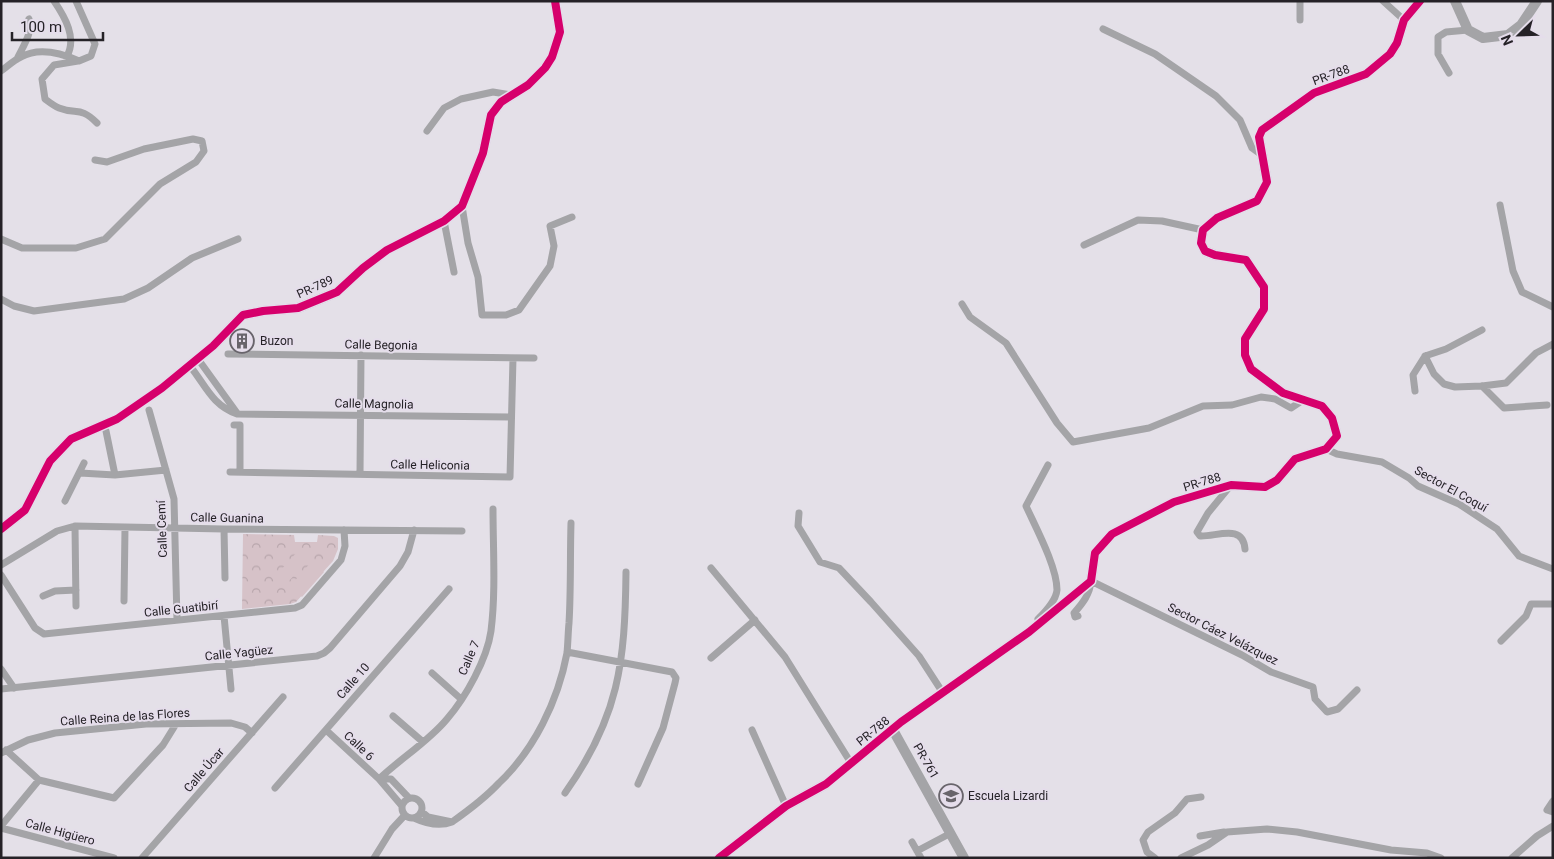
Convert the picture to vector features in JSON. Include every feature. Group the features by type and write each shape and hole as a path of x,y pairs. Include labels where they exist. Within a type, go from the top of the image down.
{"street":[{"path":"54,1 63,15 72,40 72,48 67,56"},
{"path":"76,1 96,44 91,56 78,61 54,65 42,79 45,99 60,108 88,114 97,123"},
{"name":"PR-789","path":"1,529 25,510 50,461 71,439 117,419 162,388 198,359 244,315 262,311 298,308 337,292 362,268 387,250 444,221 462,206 483,153 491,115 501,102 528,85 545,68 552,57 560,32 555,1"},
{"path":"1300,1 1300,20"},
{"path":"1383,1 1404,20"},
{"name":"PR-788","path":"1203,230 1217,218 1257,201 1267,182 1259,137 1262,130 1314,92 1366,74 1390,54 1397,43 1404,20 1420,1"},
{"path":"1455,1 1468,30"},
{"path":"1449,73 1438,54 1438,37 1446,32 1468,30 1483,38 1508,35 1521,25 1537,1"},
{"path":"17,60 30,31 31,22 29,19"},
{"path":"1103,29 1155,54 1216,96 1240,120 1252,148 1263,156"},
{"path":"1,71 22,56 45,51 67,56 78,61"},
{"path":"427,131 444,108 461,99 493,92 512,95"},
{"path":"1,239 22,248 76,248 105,239 160,184 196,162 204,151 202,141 193,139 144,149 106,162 95,160"},
{"path":"1500,205 1513,271 1522,292 1553,306"},
{"path":"462,206 468,243 478,278 482,315 506,315 519,310 550,266 554,246 550,226 572,217"},
{"path":"1084,245 1138,220 1162,221 1203,230 1201,243 1205,251 1215,255 1246,260 1264,287 1264,309 1245,339 1245,355 1251,369 1283,393 1322,406 1332,418 1337,436 1326,449"},
{"path":"444,221 454,272"},
{"path":"1,299 14,306 34,311 124,299 148,288 192,258 238,239"},
{"path":"962,304 970,317 1006,343 1057,423 1073,442 1149,428 1203,406 1232,405 1261,397 1275,399 1291,408 1301,400"},
{"path":"1415,391 1413,375 1425,356 1446,349 1482,330"},
{"path":"1425,356 1434,374 1444,384 1455,387 1482,386 1506,383 1536,353 1553,344"},
{"name":"Calle Begonia","path":"228,354 534,358"},
{"path":"360,474 361,355"},
{"name":"Calle Heliconia","path":"230,472 510,478 513,358"},
{"path":"198,359 237,414"},
{"path":"190,366 218,404 224,409 237,414"},
{"path":"1482,386 1504,408 1547,405"},
{"name":"Calle Cemí","path":"149,410 174,499 177,620"},
{"name":"Calle Magnolia","path":"237,414 511,417"},
{"path":"234,425 240,425 240,472"},
{"path":"106,431 115,475"},
{"name":"PR-788","path":"719,858 786,806 826,784 901,722 1029,632 1091,581 1094,553 1112,534 1174,502 1231,484 1265,487 1277,480 1295,459 1326,449"},
{"name":"Sector El Coquí","path":"1326,449 1336,454 1382,462 1409,478 1418,486 1459,504 1497,529 1519,556 1553,569"},
{"path":"65,501 84,463"},
{"path":"1029,632 1031,627 1048,609 1057,592 1052,566 1026,506 1048,465"},
{"path":"80,473 115,475 166,470"},
{"path":"1231,484 1208,513 1198,532 1200,536 1224,533 1238,534 1242,538 1245,549"},
{"name":"Calle 7","path":"379,779 448,718 481,663 491,632 493,604 493,509"},
{"path":"799,513 798,526 820,562 838,568 871,602 919,656 943,693"},
{"path":"422,812 444,825 452,822 479,802 501,782 539,732 557,691 567,652 570,607 571,523"},
{"path":"75,526 76,606"},
{"name":"Calle Guanina","path":"1,565 58,531 75,526 462,531"},
{"path":"124,601 125,528"},
{"path":"224,529 225,578"},
{"name":"Calle Guatibirí","path":"1,576 35,628 44,634 295,608 302,605 341,560 345,546 344,530"},
{"name":"Calle Yagüez","path":"1,689 317,656 330,648 400,566 408,552 414,530"},
{"path":"711,568 785,657 851,763"},
{"path":"565,793 594,747 616,693 626,622 626,572"},
{"path":"1078,616 1075,617 1074,613 1083,604 1090,590 1091,581"},
{"name":"Sector Cáez Velázquez","path":"1091,581 1242,655 1271,672 1313,687 1315,699 1327,712 1338,709 1357,690"},
{"name":"Calle 10","path":"275,788 449,589"},
{"path":"44,596 55,591 76,590"},
{"path":"1501,641 1526,616 1531,604 1553,604"},
{"path":"224,616 231,689"},
{"path":"711,658 755,620"},
{"path":"567,652 672,672 676,678 663,728 638,784"},
{"path":"1,669 14,688"},
{"path":"432,673 461,699"},
{"name":"Calle Úcar","path":"142,858 283,698"},
{"path":"393,716 423,742"},
{"name":"Calle Reina de las Flores","path":"4,752 28,740 55,733 146,724 231,723 245,727 252,733"},
{"path":"4,752 40,780 114,798 163,745 176,724"},
{"name":"Calle 6","path":"326,730 379,779 402,806"},
{"path":"752,730 786,806"},
{"name":"PR-761","path":"893,730 964,858"},
{"name":"Calle 6","path":"379,779 391,779 409,798"},
{"path":"1,827 40,780"},
{"path":"1155,858 1147,852 1143,840 1148,832 1175,813 1187,799 1201,797"},
{"path":"405,815 402,806 409,798 416,798 421,802 422,812"},
{"path":"1553,801 1547,810 1553,812"},
{"path":"414,818 422,812"},
{"path":"405,815 424,823 437,822"},
{"path":"374,858 392,828 405,815"},
{"path":"1512,858 1536,836 1553,826"},
{"name":"Calle Higüero","path":"1,827 114,858"},
{"path":"1200,836 1267,829 1297,832 1391,850 1427,852 1441,858"},
{"path":"1180,858 1208,845 1226,832"},
{"path":"912,842 919,854 951,834"},
{"path":"1419,858 1427,852"}],"green space":[{"path":"243,534 294,535 295,542 317,542 318,535 334,536 338,538 338,549 333,561 296,602 242,609"},
{"path":"296,553 306,562 289,581 279,572"},
{"path":"312,561 324,572 302,597 290,586"}],"cycle path":[{"path":"1,529 25,510 50,461 71,439 117,419 162,388 213,346 243,315 298,308 337,292 363,268 387,250 444,221 462,206 483,153 491,115 501,102 528,85 545,68 552,57 560,32 555,1"},
{"path":"719,858 786,806 826,784 901,722 1029,632 1091,581 1095,553 1112,534 1174,502 1231,485 1265,487 1277,480 1295,459 1326,449 1337,436 1332,418 1322,406 1283,393 1251,369 1245,355 1245,339 1264,309 1264,287 1246,260 1215,255 1205,251 1201,243 1203,230 1217,218 1257,201 1267,182 1259,137 1262,130 1314,93 1366,74 1390,54 1397,43 1404,20 1420,1"}],"place":[{"name":"Buzon","path":"242,341"},
{"name":"Escuela Lizardi","path":"951,796"}]}
